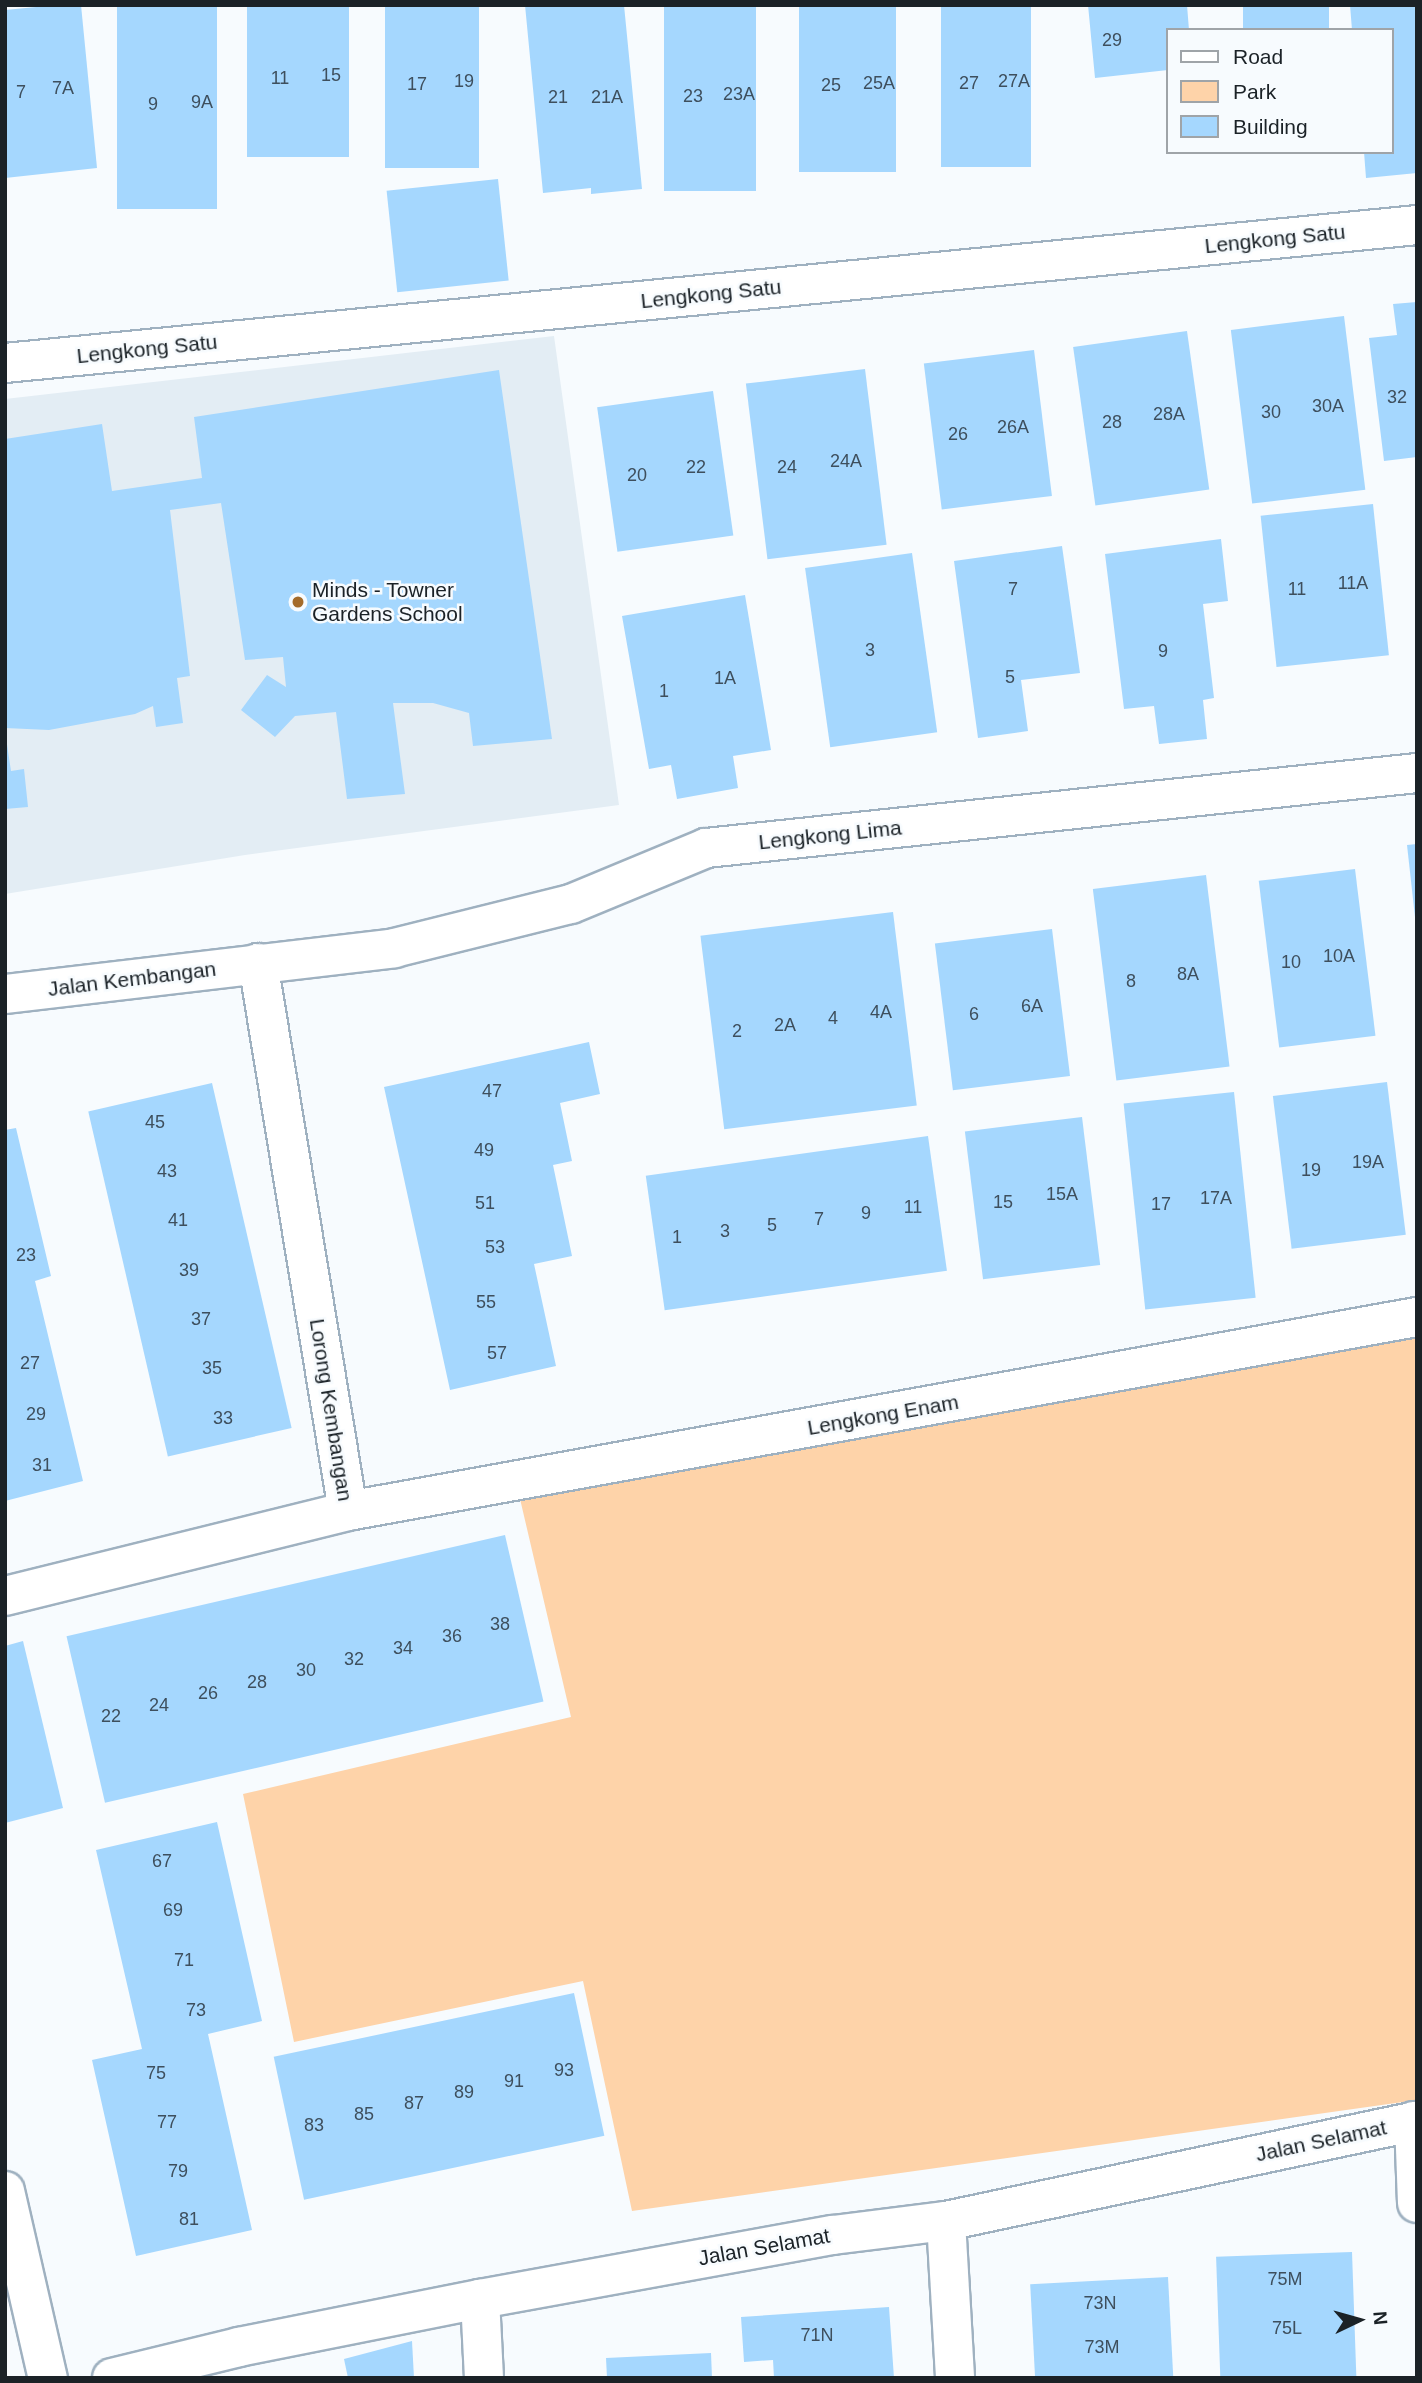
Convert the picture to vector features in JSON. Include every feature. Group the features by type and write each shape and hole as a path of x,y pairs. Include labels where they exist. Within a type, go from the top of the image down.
{"street":[{"name":"Lengkong Satu","path":"5,363 1417,225"},
{"name":"Lengkong Lima","path":"258,963 394,948 482,927 571,904 706,848 1417,773"},
{"name":"Jalan Kembangan","path":"5,994 258,963"},
{"name":"Lorong Kembangan","path":"5,1596 348,1511 258,963"},
{"name":"Lengkong Enam","path":"348,1511 1417,1317"},
{"path":"1416,2121 1417,2203"},
{"name":"Jalan Selamat","path":"112,2378 239,2347 480,2299 833,2235 946,2221 1416,2121"},
{"path":"5,2191 48,2378"},
{"path":"946,2221 955,2378"},
{"path":"480,2299 484,2378"}],"shaded area":[{"name":"Minds - Towner Gardens School","path":"554,336 619,805 245,855 5,894 5,399"}],"green space":[{"path":"1417,1332 1417,2100 632,2211 583,1981 294,2042 243,1794 571,1717 517,1486"}],"building":[{"path":"81,5 97,168 5,178 5,10"},
{"path":"117,5 217,5 217,209 117,209"},
{"path":"247,5 349,5 349,157 247,157"},
{"path":"385,5 479,5 479,168 385,168"},
{"path":"525,5 624,5 642,189 591,194 591,188 543,193"},
{"path":"664,5 756,5 756,191 664,191"},
{"path":"799,5 896,5 896,172 799,172"},
{"path":"941,5 1031,5 1031,167 941,167"},
{"path":"1088,5 1187,5 1189,28 1166,28 1166,70 1095,78"},
{"path":"1243,5 1329,5 1329,28 1243,28"},
{"path":"1350,5 1417,5 1417,173 1366,178 1364,154 1394,154 1394,28 1352,28"},
{"path":"498,179 509,280 397,292 387,191"},
{"path":"1417,302 1417,457 1384,461 1369,338 1397,335 1393,304"},
{"path":"1344,316 1365,490 1252,504 1231,330"},
{"path":"1187,331 1209,489 1095,505 1073,347"},
{"path":"1034,350 1052,496 942,509 924,364"},
{"path":"865,369 887,545 767,559 746,384"},
{"path":"499,370 552,739 473,746 469,713 433,703 393,703 405,794 347,799 336,712 295,716 275,737 241,710 267,675 286,687 283,657 245,660 221,503 170,510 190,676 177,678 183,723 156,727 153,706 135,714 49,730 5,728 5,439 102,424 112,491 202,478 194,417"},
{"path":"713,391 733,536 617,552 597,407"},
{"path":"1373,504 1389,655 1277,667 1261,516"},
{"path":"1221,539 1228,601 1203,604 1214,698 1203,700 1207,739 1159,744 1154,706 1124,709 1105,554"},
{"path":"1062,546 1080,673 1021,680 1028,731 978,738 954,561"},
{"path":"912,553 937,732 830,747 805,568"},
{"path":"745,595 771,750 733,756 738,788 677,799 671,765 649,769 622,616"},
{"path":"5,731 11,771 24,769 28,807 5,809"},
{"path":"1417,844 1417,917 1415,917 1407,845"},
{"path":"1355,869 1375,1036 1279,1048 1259,881"},
{"path":"1206,875 1230,1067 1116,1080 1093,889"},
{"path":"893,912 917,1106 724,1129 700,936"},
{"path":"1052,929 1070,1076 953,1090 935,943"},
{"path":"589,1042 600,1094 560,1103 572,1161 553,1165 572,1256 534,1264 556,1366 450,1390 384,1087"},
{"path":"1387,1082 1406,1235 1292,1249 1273,1096"},
{"path":"212,1083 292,1428 168,1456 88,1112"},
{"path":"1234,1092 1256,1298 1145,1309 1124,1104"},
{"path":"1082,1117 1100,1265 983,1279 965,1131"},
{"path":"16,1128 51,1276 35,1281 83,1481 5,1501 5,1130"},
{"path":"928,1136 947,1271 665,1310 646,1176"},
{"path":"505,1535 543,1702 105,1803 67,1636"},
{"path":"23,1641 63,1808 5,1823 5,1646"},
{"path":"217,1822 262,2021 208,2034 252,2230 136,2256 92,2060 142,2049 96,1850"},
{"path":"574,1993 604,2136 304,2200 274,2057"},
{"path":"1352,2252 1356,2378 1220,2378 1216,2257"},
{"path":"1168,2277 1173,2378 1035,2378 1030,2284"},
{"path":"889,2307 894,2378 774,2378 773,2360 744,2362 741,2317"},
{"path":"412,2341 414,2378 348,2378 344,2359"},
{"path":"711,2353 712,2378 607,2378 606,2358"}],"place":[{"name":"Minds - Towner Gardens School","path":"298,602"}]}
